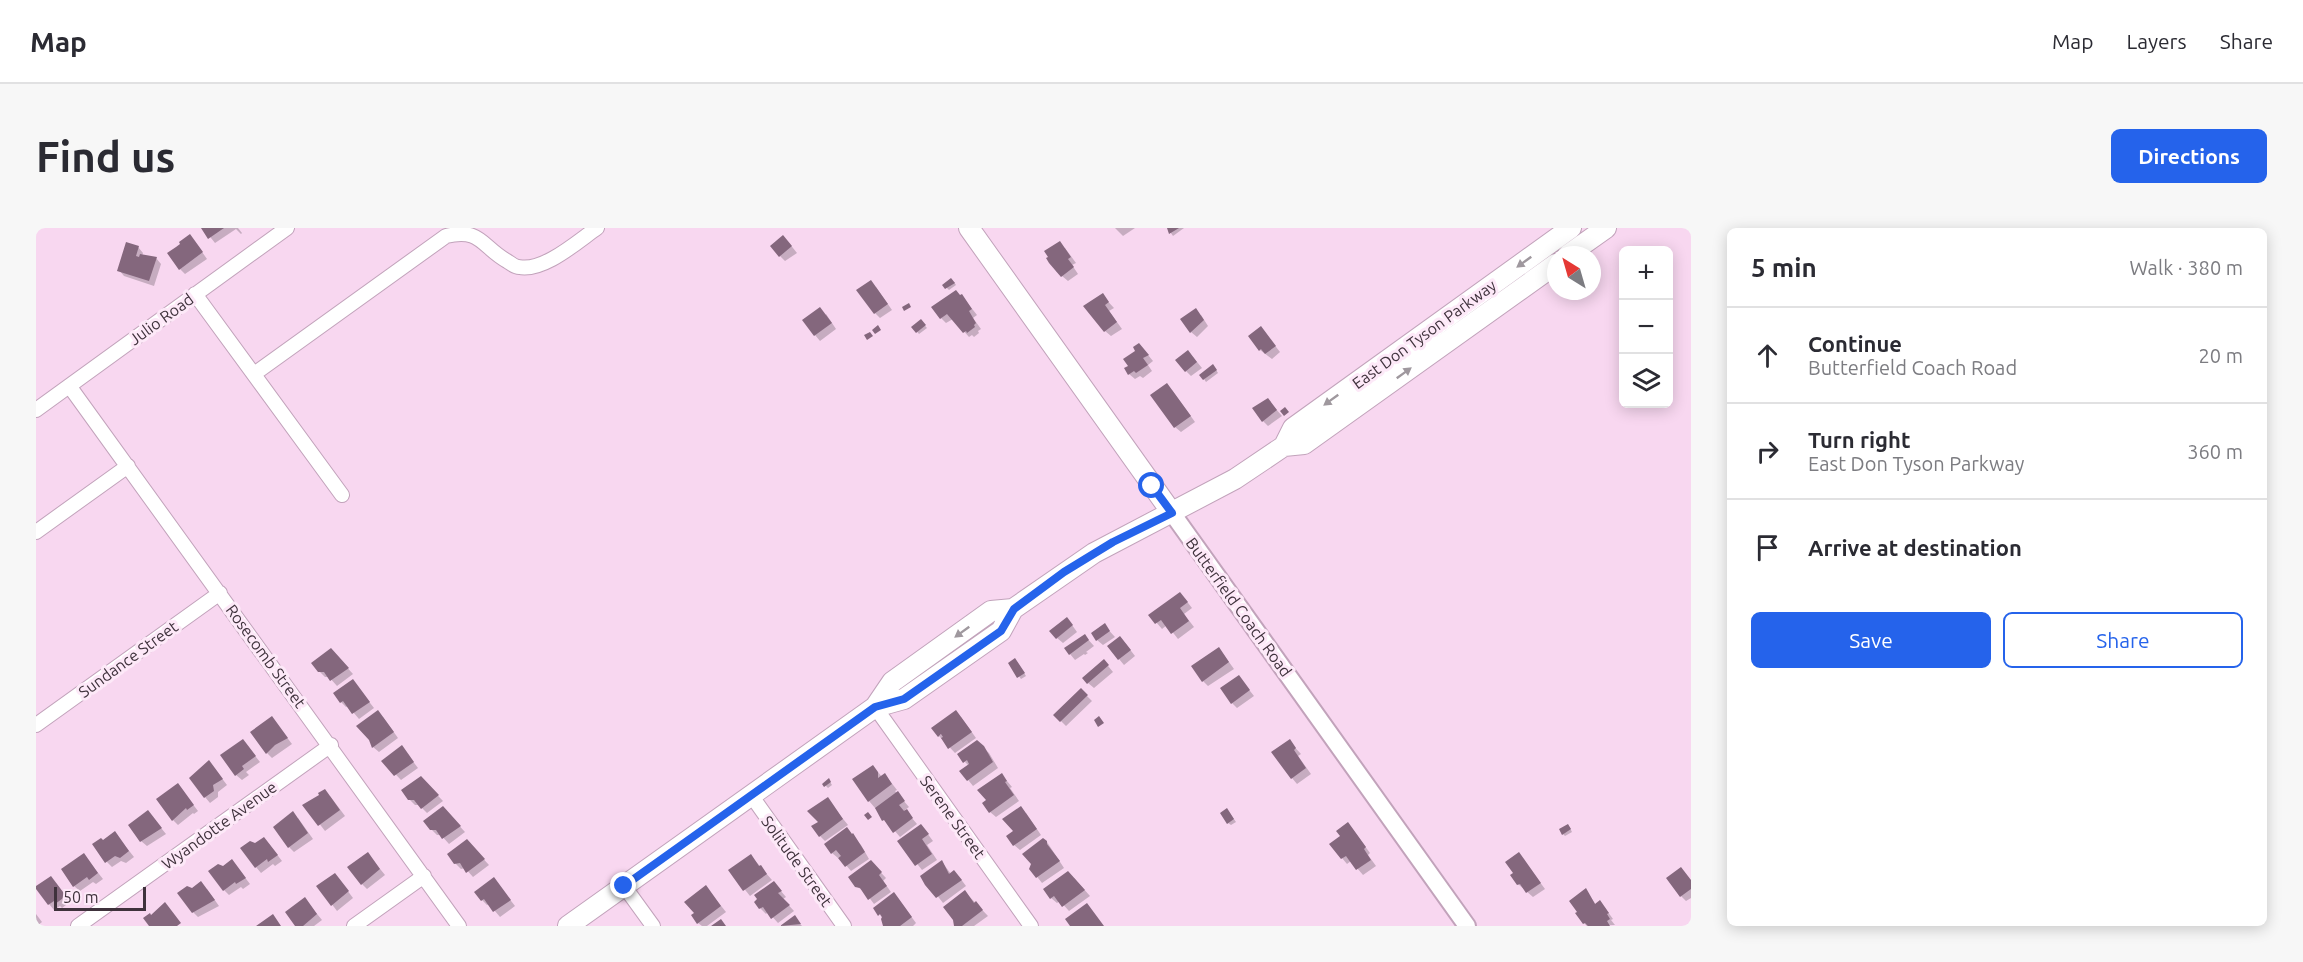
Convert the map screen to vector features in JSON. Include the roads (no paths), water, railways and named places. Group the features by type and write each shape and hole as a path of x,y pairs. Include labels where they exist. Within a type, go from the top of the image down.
{"main road":[{"name":"Butterfield Coach Road","path":"969,228 1172,513"},
{"name":"East Don Tyson Parkway","path":"568,926 875,707 904,699 1001,631 1014,609 1094,553 1249,471 1284,446 1293,428 1571,228"},
{"path":"1581,246 1606,228"},
{"name":"East Don Tyson Parkway","path":"1284,446 1304,444 1547,270"}],"street":[{"name":"Julio Road","path":"36,410 287,228"},
{"path":"254,374 446,236 461,233 478,237 502,258 519,267 532,266 558,257 597,228"},
{"path":"195,294 342,495"},
{"name":"Rosecomb Street","path":"70,387 459,926"},
{"path":"36,532 128,466"},
{"name":"Butterfield Coach Road","path":"1172,513 1467,926"},
{"name":"Sundance Street","path":"36,725 220,592"},
{"name":"Serene Street","path":"875,707 1031,926"},
{"name":"Wyandotte Avenue","path":"78,926 330,745"},
{"name":"Solitude Street","path":"751,795 844,926"},
{"path":"354,926 424,876"},
{"path":"624,886 653,926"}]}
